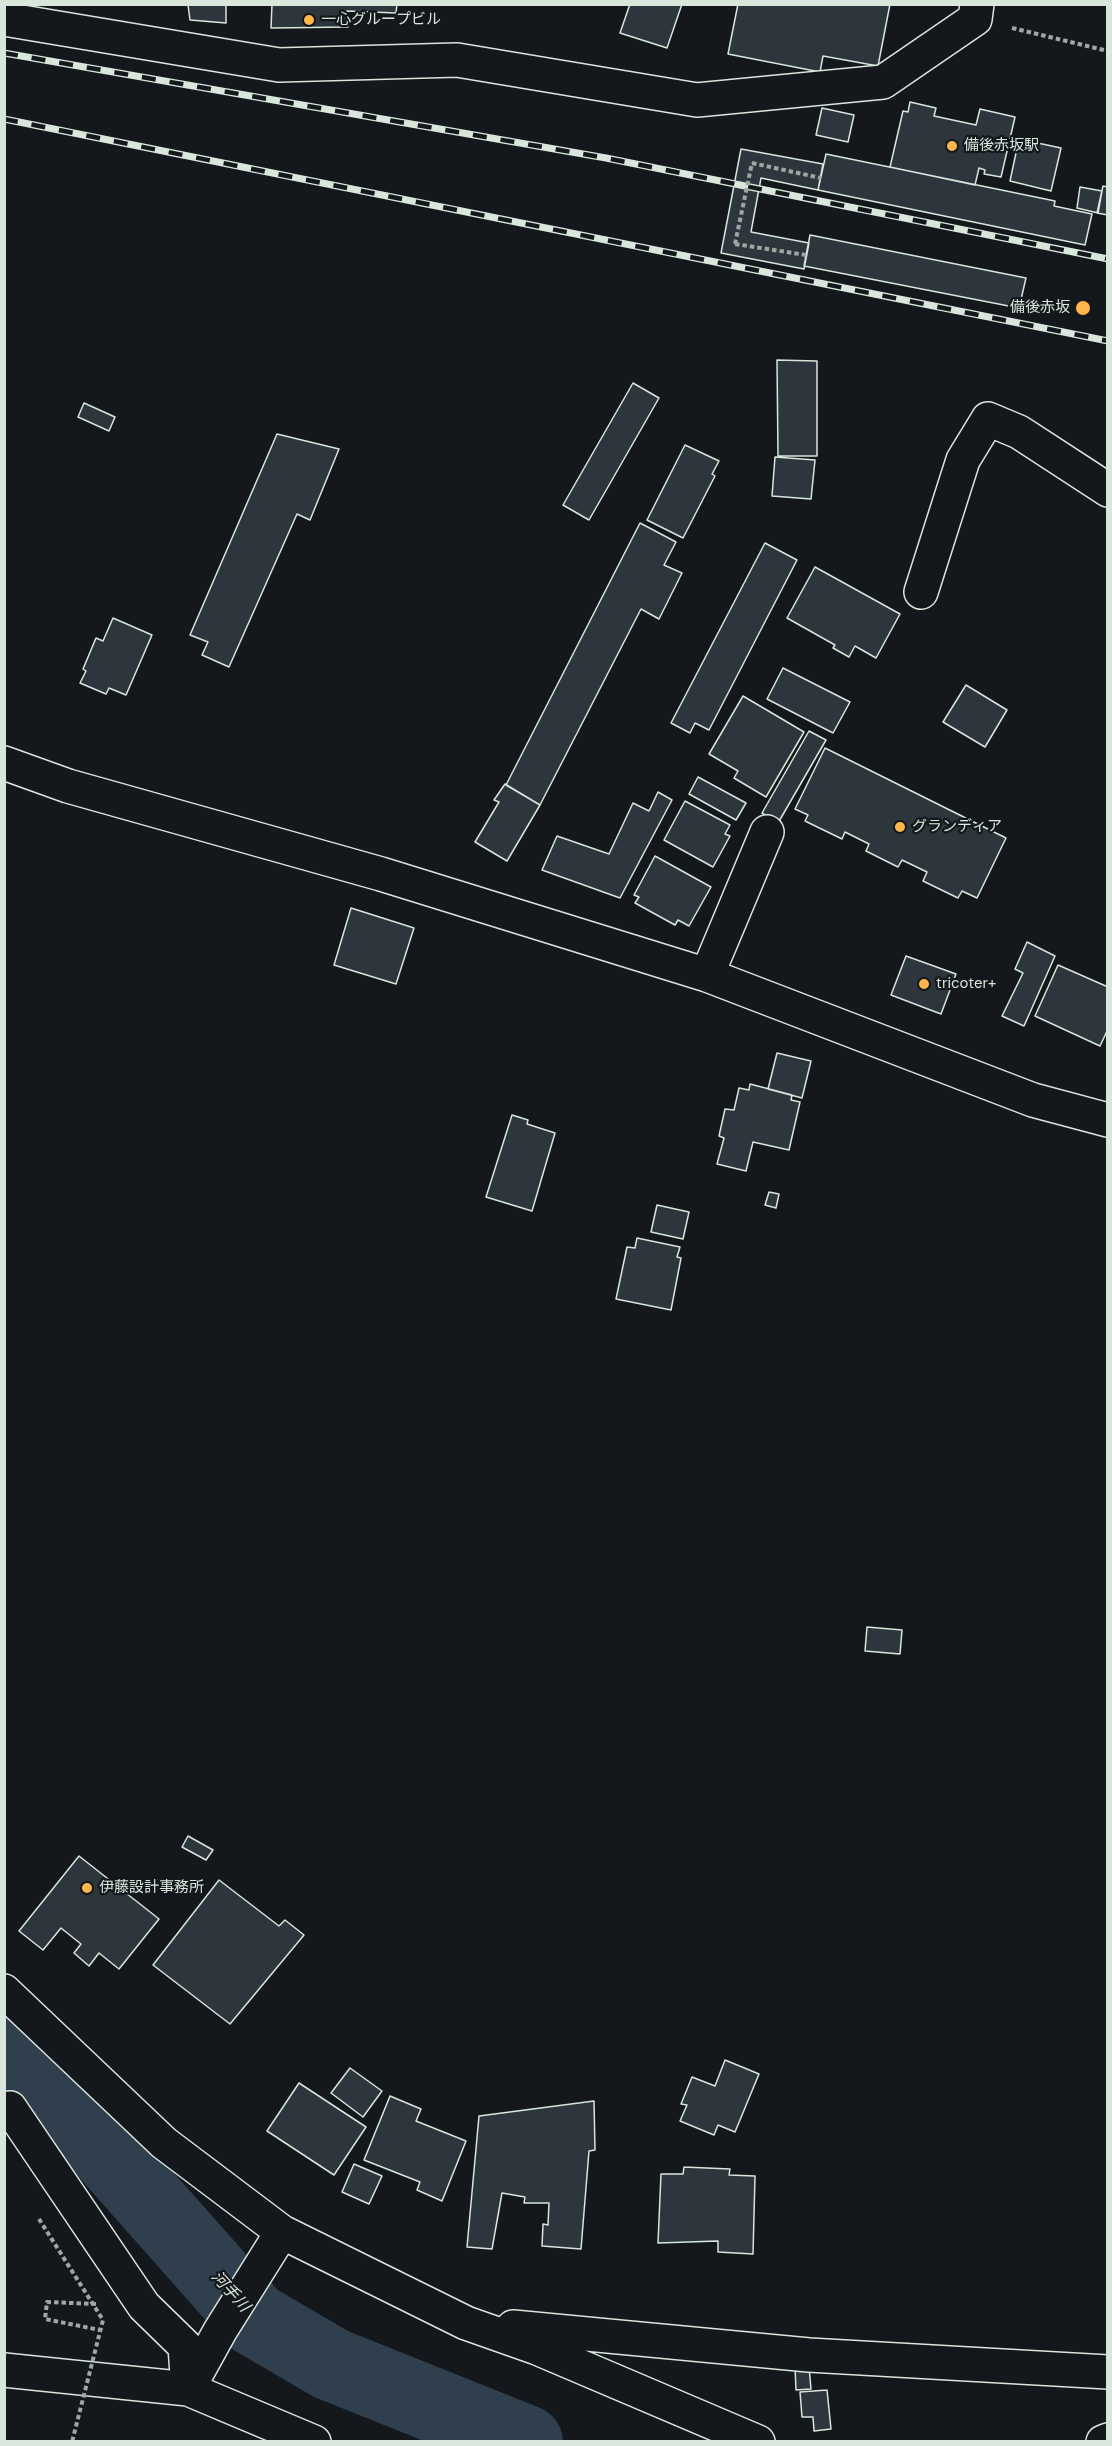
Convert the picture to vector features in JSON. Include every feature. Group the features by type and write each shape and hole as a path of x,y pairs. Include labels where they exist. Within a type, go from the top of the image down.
{"street":[{"path":"4,19 279,65 457,60 698,100 883,82 976,12"},
{"path":"921,592 963,460 988,419 1019,432 1107,490"},
{"path":"4,763 68,786 381,874 707,975 1033,1100 1107,1120"},
{"path":"707,975 767,832"},
{"path":"4,1991 164,2143 277,2239 466,2323 537,2348 759,2442"},
{"path":"6,2107 144,2306 186,2346 188,2389"},
{"path":"188,2389 220,2331 277,2239"},
{"path":"466,2323 809,2355 1107,2372"},
{"path":"4,2370 188,2389 314,2442"},
{"path":"1102,2442 1107,2440"}],"path":[{"path":"976,12 1107,51"},
{"path":"806,255 735,244 752,164 821,178"},
{"path":"39,2219 103,2320 72,2442"},
{"path":"100,2330 45,2319 47,2302 144,2306"}],"building":[{"path":"129,4 226,4 226,23 190,20 188,5"},
{"name":"一心グループビル","path":"272,4 397,4 396,13 347,11 348,27 271,28"},
{"path":"630,4 682,4 667,48 620,33"},
{"path":"738,4 890,4 878,66 823,56 820,72 728,54"},
{"name":"備後赤坂駅","path":"910,102 936,108 934,116 976,125 980,109 1015,117 1001,177 984,174 985,170 979,168 975,185 890,167 903,111 908,112"},
{"path":"822,108 854,115 848,142 816,135"},
{"path":"1019,139 1061,148 1051,191 1010,181"},
{"path":"741,149 823,164 818,190 761,178 751,232 809,243 804,269 721,253"},
{"path":"826,154 1055,201 1054,206 1092,214 1085,245 818,190"},
{"path":"1103,186 1108,187 1108,215 1097,213"},
{"path":"1080,187 1102,191 1098,213 1077,208"},
{"path":"810,235 1026,278 1019,308 804,266"},
{"path":"777,360 817,361 817,456 778,456"},
{"path":"633,383 659,398 589,520 563,505"},
{"path":"84,403 115,417 109,431 78,417"},
{"path":"277,434 339,449 310,520 297,514 229,667 202,655 208,642 190,635"},
{"path":"685,445 719,461 712,474 715,476 683,538 647,520"},
{"path":"775,457 815,460 811,499 772,496"},
{"path":"640,523 676,542 664,565 682,573 659,619 641,609 540,805 506,785"},
{"path":"765,543 797,560 709,730 695,723 690,733 671,723"},
{"path":"815,567 900,614 876,658 855,646 849,657 833,648 835,645 787,618"},
{"path":"113,618 152,635 126,695 109,688 106,694 80,683 86,671 83,669 96,638 103,641"},
{"path":"783,668 850,702 833,733 767,699"},
{"path":"966,685 1007,710 985,747 943,722"},
{"path":"743,696 804,732 766,797 734,778 738,771 709,754"},
{"path":"809,731 826,740 778,823 762,813"},
{"name":"グランディア","path":"825,748 1006,838 977,898 962,891 958,898 923,881 927,872 902,860 898,867 866,851 869,844 845,832 842,839 805,821 808,815 795,809"},
{"path":"698,777 746,803 736,820 689,794"},
{"path":"505,784 540,805 507,861 475,842 499,802 494,800"},
{"path":"658,792 672,800 620,898 542,870 557,836 609,854 633,803 649,811"},
{"path":"685,801 730,825 725,834 730,836 713,867 664,840"},
{"path":"655,856 711,887 689,926 678,920 675,925 635,903 639,897 634,895"},
{"path":"351,908 414,928 396,984 334,965"},
{"path":"1027,942 1055,956 1024,1026 1002,1016 1023,973 1015,969"},
{"name":"tricoter+","path":"906,956 956,974 941,1014 891,995"},
{"path":"1058,965 1108,987 1108,1029 1100,1046 1035,1016"},
{"path":"777,1053 811,1061 802,1098 768,1089"},
{"path":"750,1084 792,1095 791,1100 800,1102 789,1150 753,1142 746,1171 717,1164 724,1138 719,1136 725,1109 734,1110 739,1088 749,1090"},
{"path":"512,1115 528,1120 527,1124 555,1133 532,1211 486,1197"},
{"path":"769,1192 779,1194 776,1208 765,1205"},
{"path":"657,1205 689,1212 683,1239 651,1232"},
{"path":"637,1238 680,1247 677,1257 681,1258 671,1310 616,1299 627,1247 635,1248"},
{"path":"867,1627 902,1630 900,1654 865,1651"},
{"path":"188,1836 213,1850 206,1860 182,1847"},
{"name":"伊藤設計事務所","path":"79,1856 159,1919 119,1969 99,1953 89,1966 74,1953 81,1944 61,1928 43,1950 19,1931"},
{"path":"219,1880 279,1926 285,1920 304,1935 230,2024 153,1965"},
{"path":"725,2060 759,2074 735,2132 718,2125 714,2135 680,2121 687,2105 681,2104 692,2077 715,2086"},
{"path":"350,2068 382,2091 363,2117 331,2093"},
{"path":"299,2083 366,2127 334,2175 267,2131"},
{"path":"390,2096 421,2109 416,2121 466,2141 442,2201 417,2190 420,2182 364,2160"},
{"path":"594,2101 595,2150 589,2151 581,2249 542,2246 543,2224 548,2225 549,2203 524,2203 525,2197 502,2193 492,2249 467,2247 479,2116"},
{"path":"354,2164 382,2176 369,2204 342,2192"},
{"path":"684,2167 730,2169 729,2175 755,2176 753,2254 718,2252 718,2241 658,2243 661,2174 683,2174"},
{"path":"794,2343 807,2343 811,2389 796,2390"},
{"path":"827,2390 831,2429 814,2431 813,2417 802,2417 800,2392"}],"waterway":[{"name":"河手川","path":"4,2043 45,2083 254,2319 331,2364 526,2442"}],"railway":[{"path":"4,53 606,158 1108,259"},
{"path":"4,119 1108,341"}],"place":[{"name":"一心グループビル","path":"309,20"},
{"name":"備後赤坂駅","path":"952,146"},
{"name":"備後赤坂","path":"1083,308"},
{"name":"グランディア","path":"900,827"},
{"name":"tricoter+","path":"924,984"},
{"name":"伊藤設計事務所","path":"87,1888"}]}
